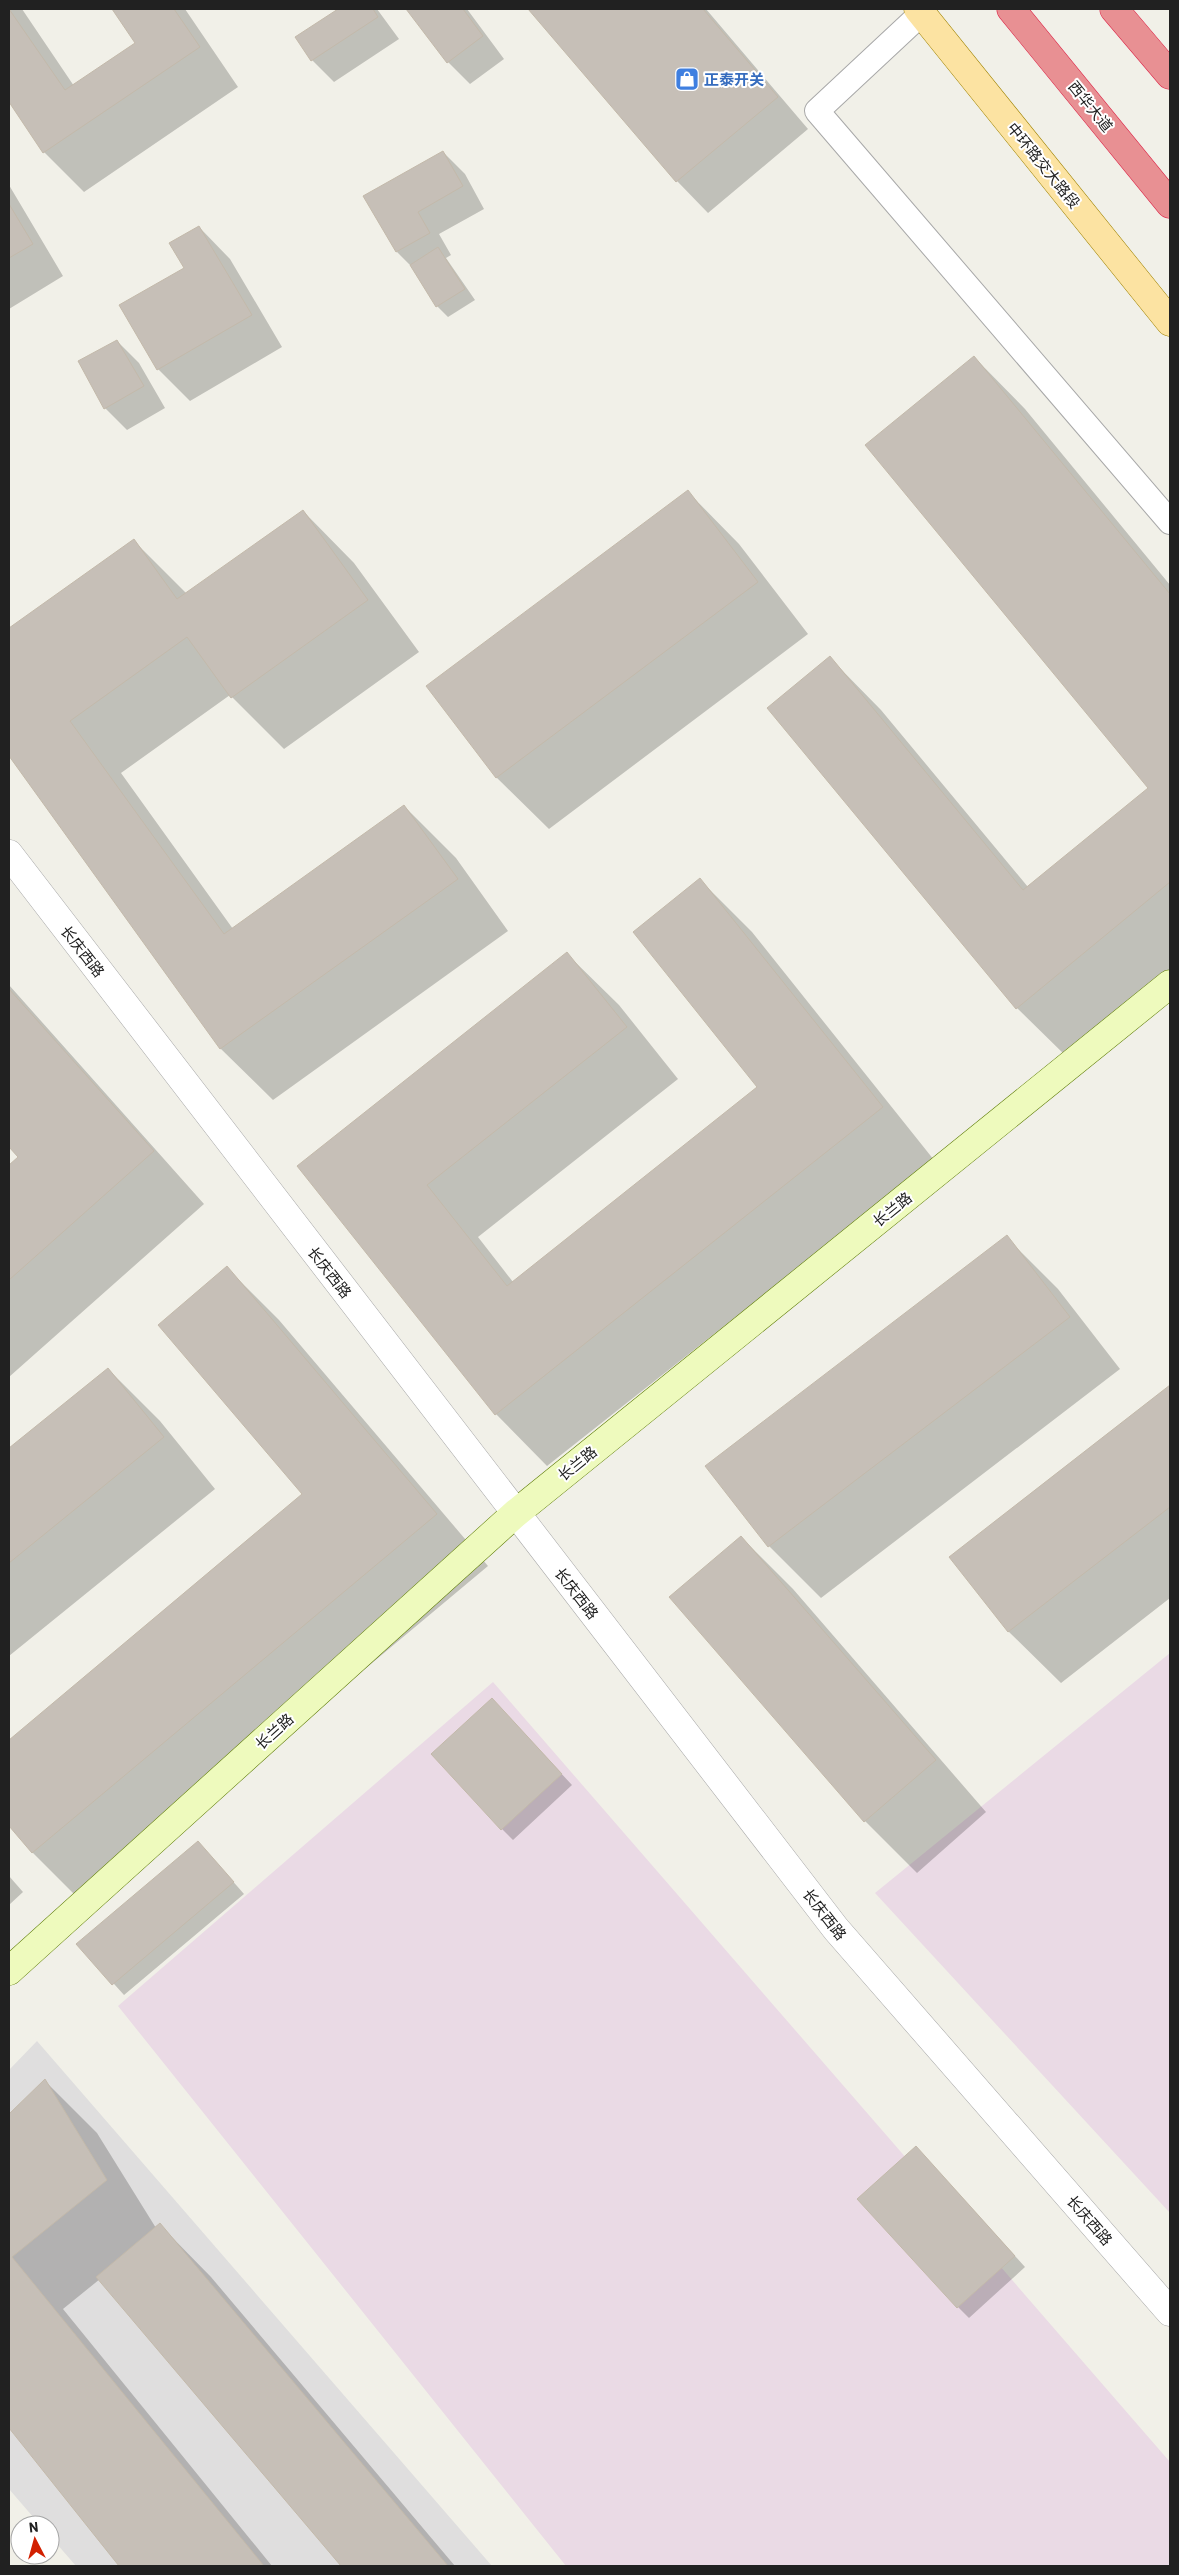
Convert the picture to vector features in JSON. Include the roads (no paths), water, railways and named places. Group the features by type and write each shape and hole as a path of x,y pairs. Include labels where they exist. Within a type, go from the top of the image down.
{"highway":[{"name":"西华大道","path":"1011,9 1170,204"},
{"path":"1114,9 1170,75"}],"main road":[{"name":"中环路交大路段","path":"920,11 1170,322"}],"street":[{"name":"长庆西路","path":"9,854 836,1930 1170,2312"},
{"name":"长兰路","path":"9,1971 516,1513 1170,984"}],"lane":[{"path":"920,11 818,111 1170,522"}],"place":[{"name":"正泰开关","path":"687,79"}]}
